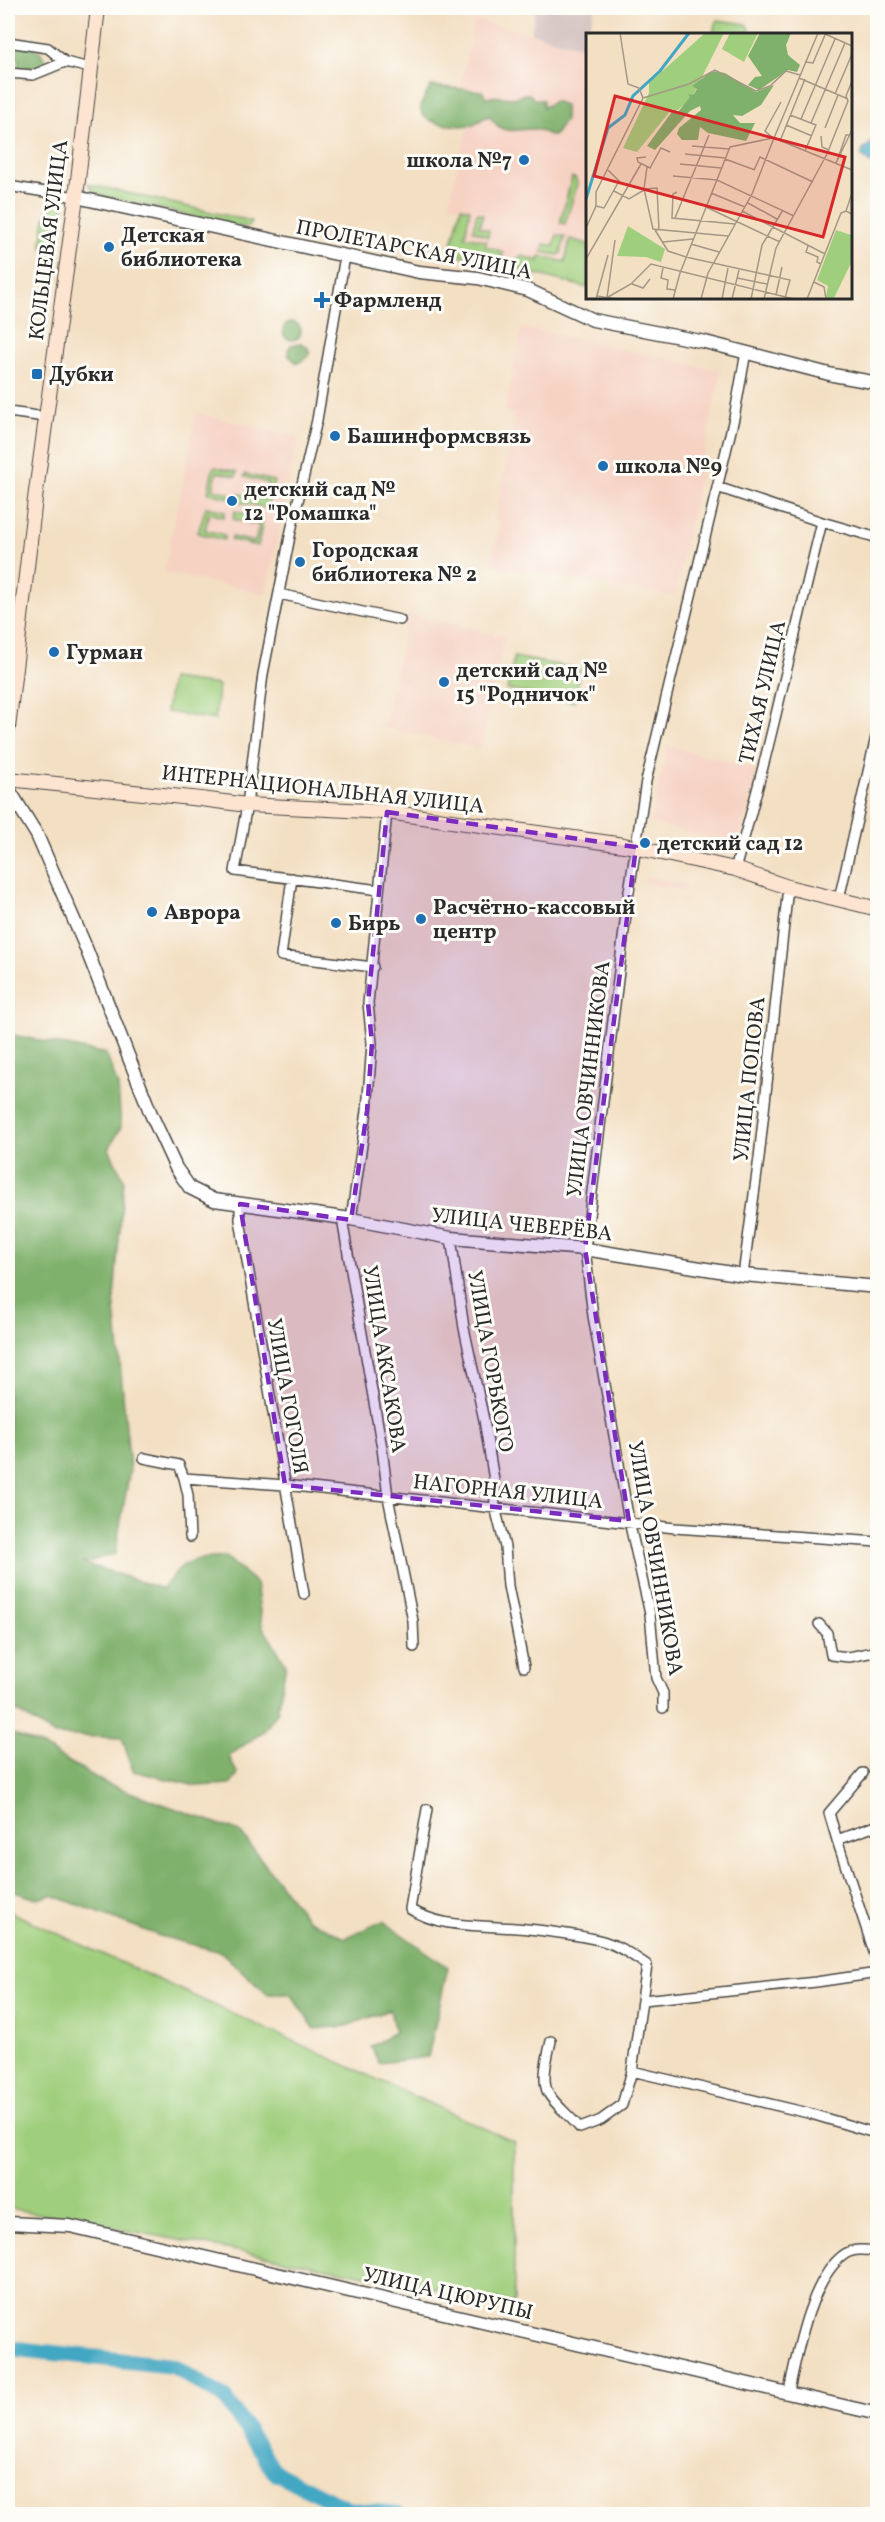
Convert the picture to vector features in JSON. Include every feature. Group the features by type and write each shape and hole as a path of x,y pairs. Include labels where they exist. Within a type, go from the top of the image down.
{"main road":[{"name":"КОЛЬЦЕВАЯ УЛИЦА","path":"8,728 8,706 76,196 98,8"},
{"name":"ИНТЕРНАЦИОНАЛЬНАЯ УЛИЦА","path":"8,779 247,805 387,812 636,848 735,869 788,887 878,909"}],"street":[{"path":"8,42 48,48 65,62 90,68"},
{"path":"8,73 33,75 65,62"},
{"name":"ПРОЛЕТАРСКАЯ УЛИЦА","path":"8,186 76,196 419,272 478,278 528,290 593,320 746,352 833,375 878,382"},
{"path":"345,256 317,420 291,531 262,674 247,805 235,871 379,890"},
{"name":"УЛИЦА ОВЧИННИКОВА","path":"663,1708 663,1693 656,1678 650,1614 629,1521 593,1316 585,1249 646,782 717,487 746,352"},
{"path":"8,412 46,417"},
{"path":"717,487 878,538"},
{"name":"ТИХАЯ УЛИЦА","path":"735,869 759,789 789,654 822,522"},
{"path":"279,594 400,620"},
{"path":"839,899 878,728"},
{"name":"УЛИЦА ЧЕВЕРЁВА","path":"8,788 37,835 84,943 151,1114 176,1168 190,1188 214,1200 346,1219 451,1238 585,1249 743,1275 878,1287"},
{"name":"УЛИЦА АКСАКОВА","path":"387,812 368,1003 372,1043 367,1111 346,1219 388,1497 413,1621 414,1647"},
{"path":"292,878 281,956 373,967"},
{"name":"УЛИЦА ПОПОВА","path":"743,1275 760,1147 788,887"},
{"name":"УЛИЦА ГОГОЛЯ","path":"240,1204 240,1220 304,1594"},
{"name":"УЛИЦА ГОРЬКОГО","path":"451,1238 464,1328 486,1430 494,1480 495,1506 505,1547 508,1586 524,1667"},
{"path":"144,1458 179,1465 188,1495 190,1537"},
{"name":"НАГОРНАЯ УЛИЦА","path":"184,1478 285,1485 495,1506 675,1528 878,1542"},
{"path":"819,1624 827,1634 831,1655 849,1657 878,1651"},
{"path":"863,1773 829,1813 878,1964"},
{"path":"427,1809 410,1909 425,1918 447,1924 502,1927 594,1940 614,1945 647,1965 644,2000 632,2071 622,2105 601,2120 580,2128 549,2093 546,2085 547,2060 551,2041"},
{"path":"837,1840 878,1825"},
{"path":"644,2000 816,1982 878,1973"},
{"path":"632,2071 808,2113 878,2134"},
{"name":"УЛИЦА ЦЮРУПЫ","path":"8,2223 70,2226 789,2391 878,2414"},
{"path":"789,2391 809,2311 829,2270 846,2253 862,2250 878,2251"}],"highlighted area":[{"path":"387,812 636,847 585,1249 629,1521 285,1485 240,1204 351,1220 367,1111 372,1043 368,1003"}],"shaded area":[{"path":"536,8 595,8 583,47 531,33"},
{"name":"школа №7","path":"475,20 586,48 586,287 450,253 461,207 449,204 470,116 454,111"},
{"name":"школа №9","path":"522,327 721,371 675,596 491,566 500,522 495,520 515,414 505,412"},
{"name":"детский сад № 12 \"Ромашка\"","path":"197,413 298,437 266,594 164,572"},
{"name":"детский сад № 15 \"Родничок\"","path":"408,614 504,636 481,746 476,748 383,727"},
{"path":"668,746 754,768 758,772 737,845 650,823"},
{"path":"646,876 686,885 685,891 644,882"}],"green space":[{"path":"718,20 746,24 750,28 749,33 713,33"},
{"path":"8,39 40,51 47,64 45,71 17,72 19,60 8,59"},
{"path":"431,86 482,91 487,98 495,96 514,98 529,94 534,99 543,100 543,108 554,101 565,105 565,120 554,136 532,129 507,130 496,124 490,116 468,125 434,122 422,113 421,107"},
{"path":"572,177 576,179 577,185 565,224 560,223"},
{"path":"88,184 251,221 248,227 242,227 112,198 96,194"},
{"path":"59,200 65,204 53,254 48,255 42,247 43,227 50,208"},
{"path":"461,207 470,209 465,236 487,241 485,246 503,252 501,266 450,253"},
{"path":"477,213 483,214 479,227 489,230 488,237 473,230"},
{"path":"557,235 565,237 561,253 558,255 542,252 544,244 554,246"},
{"path":"570,239 586,243 586,287 516,269 518,259 522,256 539,261 540,256 565,262"},
{"path":"292,322 298,325 301,331 298,337 292,340 286,337 283,331 286,325"},
{"path":"301,343 310,353 308,357 297,363 289,356 288,350 291,345"},
{"path":"215,467 237,472 236,476 217,472 213,489 229,493 229,498 208,493"},
{"path":"245,474 274,481 267,508 237,502 239,494 264,499 268,483 244,477"},
{"path":"206,507 225,511 224,517 209,513 205,530 225,535 224,540 198,533"},
{"path":"235,511 263,519 258,546 231,540 232,537 255,542 259,525 233,519"},
{"path":"514,657 580,669 574,702 507,690"},
{"path":"171,679 218,685 215,720 166,712"},
{"path":"8,1034 106,1054 118,1086 121,1127 109,1149 124,1180 114,1297 130,1470 115,1554 83,1563 163,1589 177,1571 188,1562 226,1557 256,1583 262,1626 286,1664 277,1713 265,1730 229,1756 238,1775 230,1784 196,1786 133,1771 122,1738 55,1735 8,1706"},
{"path":"8,1732 42,1746 105,1783 240,1832 307,1919 345,1938 383,1921 448,1967 428,2057 379,2063 371,2047 395,2032 390,2010 346,2026 315,2029 290,1994 267,1994 221,1952 160,1936 52,1895 37,1899 8,1890"},
{"path":"8,1911 514,2142 514,2303 8,2208"}],"water":[{"path":"877,138 878,167 876,167 861,156 863,150"}],"waterway":[{"path":"8,2348 173,2366 226,2399 275,2472 350,2510 398,2514"}],"place":[{"name":"школа №7","path":"524,160"},
{"name":"Детская библиотека","path":"109,247"},
{"name":"Фармленд","path":"322,300"},
{"name":"Дубки","path":"37,374"},
{"name":"Башинформсвязь","path":"335,436"},
{"name":"школа №9","path":"603,466"},
{"name":"детский сад № 12 \"Ромашка\"","path":"232,501"},
{"name":"Городская библиотека № 2","path":"300,562"},
{"name":"Гурман","path":"54,652"},
{"name":"детский сад № 15 \"Родничок\"","path":"444,682"},
{"name":"детский сад 12","path":"645,843"},
{"name":"Аврора","path":"152,912"},
{"name":"Расчётно-кассовый центр","path":"421,919"},
{"name":"Бирь","path":"336,923"}]}
